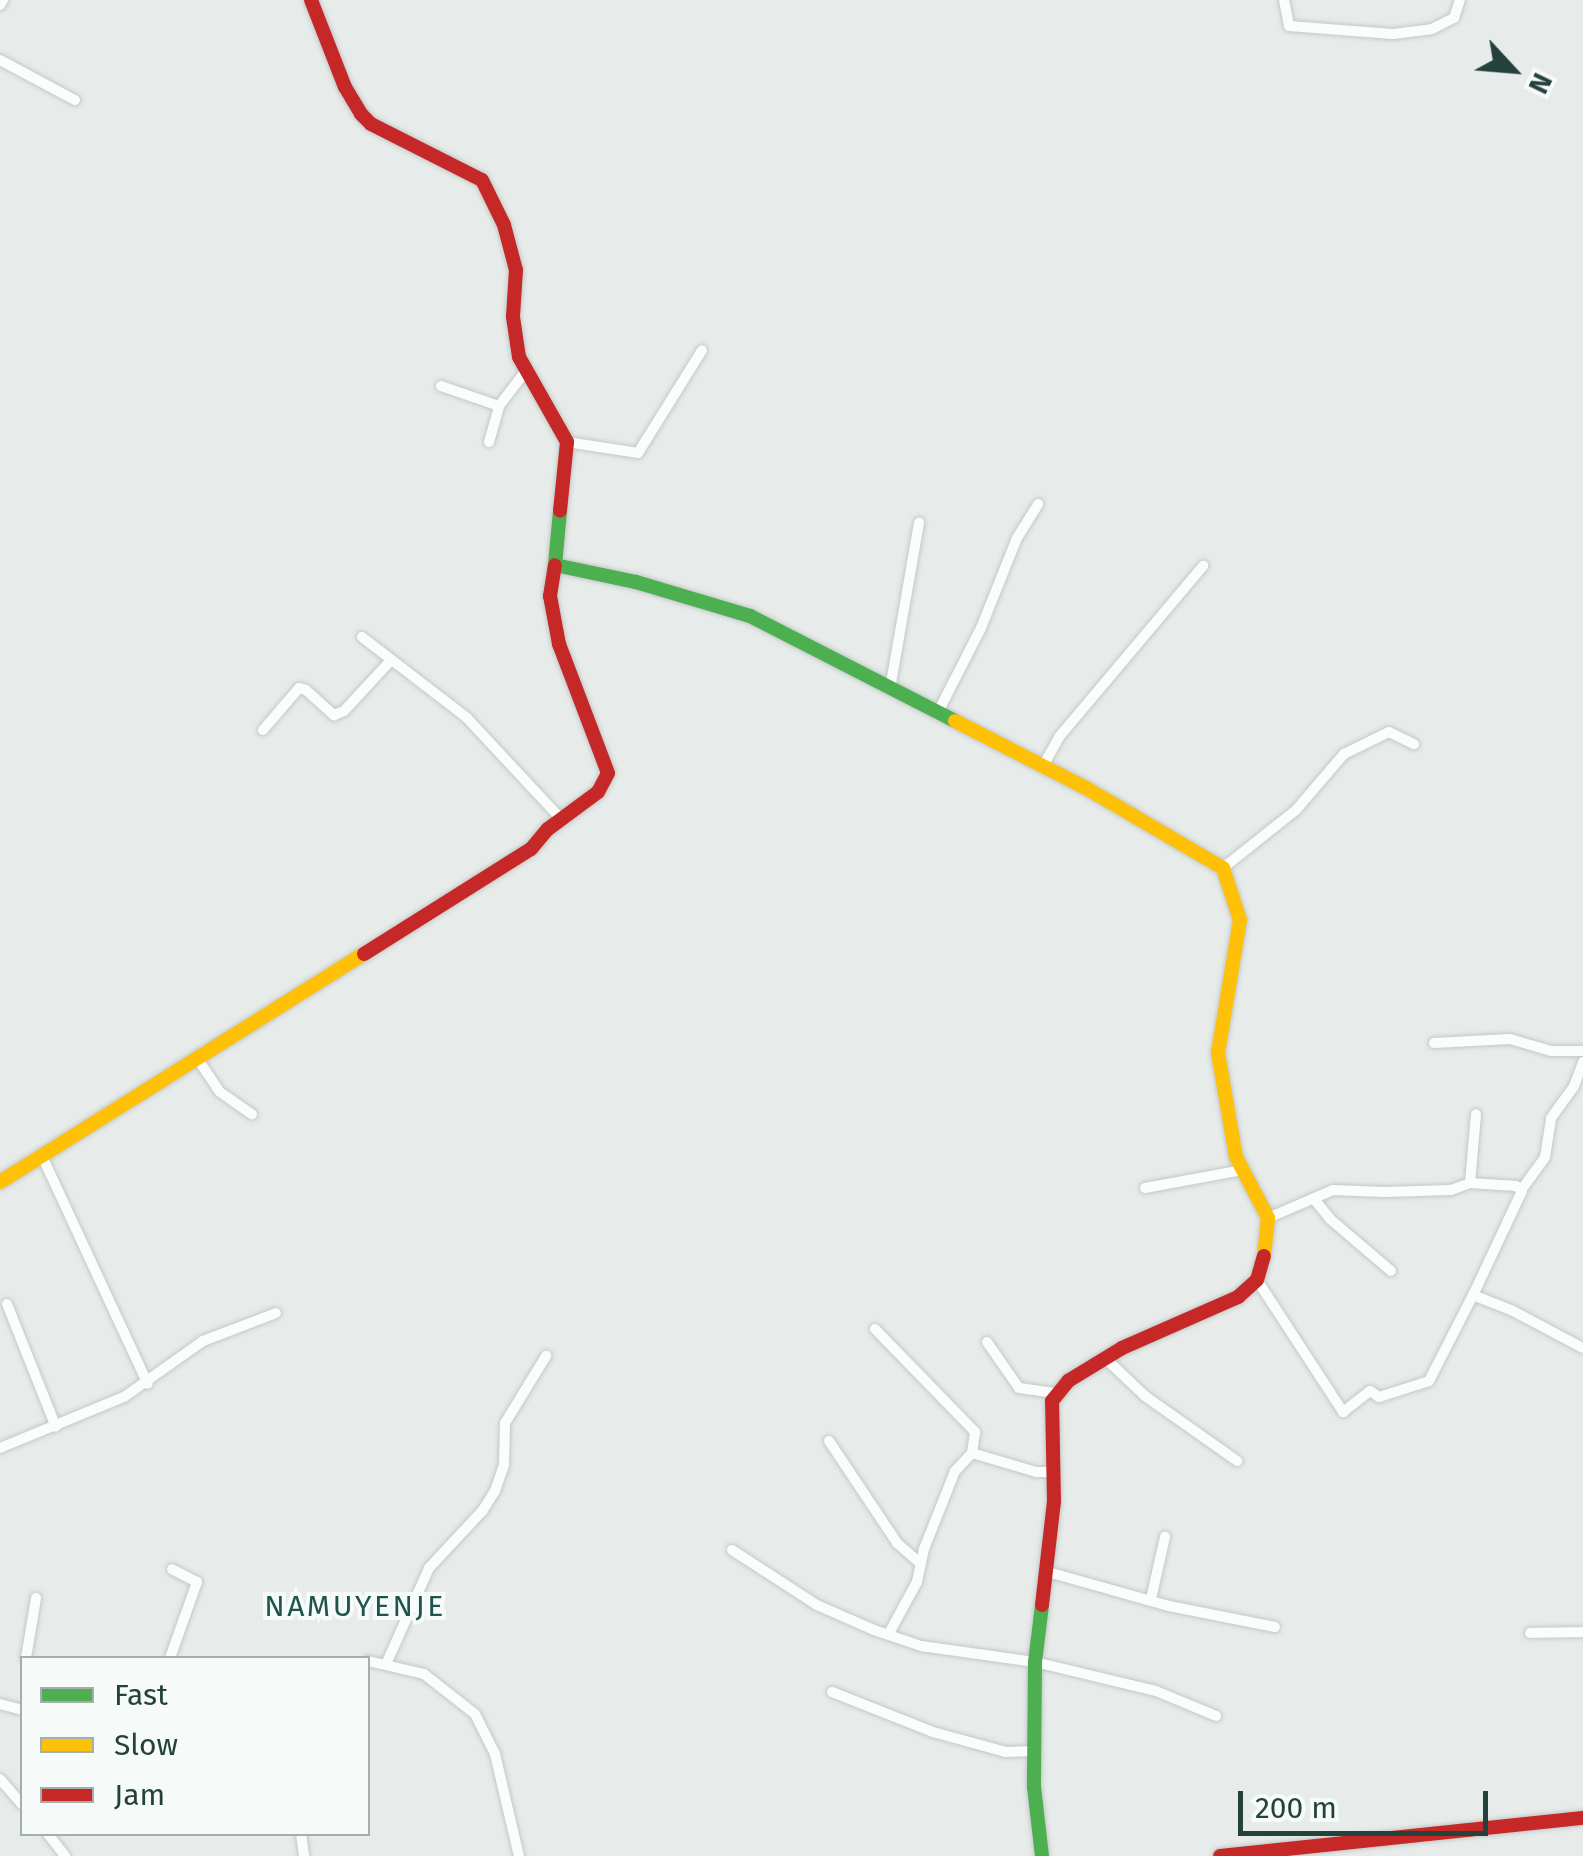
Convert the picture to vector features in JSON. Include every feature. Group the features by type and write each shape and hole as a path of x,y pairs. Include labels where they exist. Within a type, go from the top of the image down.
{"street":[{"path":"0,1182 199,1061 531,849 598,792 608,773 559,644 550,596 567,442 562,425 518,357 514,317 516,270 504,225 482,180 371,124 360,114 345,88 311,0"},
{"path":"1284,0 1289,26 1393,34 1432,29 1454,18 1460,0"},
{"path":"0,60 75,100"},
{"path":"567,442 638,453 702,350"},
{"path":"490,442 498,406 526,372"},
{"path":"441,386 498,406"},
{"path":"938,714 982,628 1017,538 1038,504"},
{"path":"890,690 919,524"},
{"path":"555,565 636,582 750,616 1156,826 1223,868 1238,902 1240,920 1218,1029 1218,1053 1232,1141 1268,1218 1257,1280 1238,1297 1106,1358 1055,1394 1051,1409 1054,1472 1048,1572 1035,1662 1035,1752 1042,1856"},
{"path":"1042,768 1059,736 1203,566"},
{"path":"362,638 466,718 562,820"},
{"path":"263,730 299,688 334,715 344,711 391,660"},
{"path":"1223,868 1296,810 1344,754 1382,733 1395,734 1414,744"},
{"path":"1434,1043 1510,1039 1552,1051 1583,1051"},
{"path":"199,1061 220,1092 252,1114"},
{"path":"1257,1280 1343,1412 1370,1392 1379,1397 1428,1381 1522,1190 1545,1156 1551,1118 1574,1086 1583,1062"},
{"path":"1470,1183 1476,1114"},
{"path":"42,1156 148,1384"},
{"path":"1145,1188 1243,1170"},
{"path":"1268,1218 1332,1190 1451,1190 1470,1183 1510,1184 1522,1190"},
{"path":"1314,1199 1330,1219 1392,1272"},
{"path":"1473,1295 1514,1310 1583,1348"},
{"path":"7,1304 56,1427"},
{"path":"0,1448 148,1384 203,1341 276,1313"},
{"path":"875,1329 975,1432 972,1452 955,1471 916,1582 888,1635"},
{"path":"987,1342 1019,1388 1055,1394"},
{"path":"386,1662 430,1568 484,1510 495,1491 504,1465 505,1422 546,1356"},
{"path":"1106,1358 1145,1396 1237,1461"},
{"path":"828,1441 896,1544 920,1563"},
{"path":"972,1452 1036,1472 1054,1472"},
{"path":"1152,1599 1165,1537"},
{"path":"732,1550 818,1605 888,1635 921,1646 1035,1662 1156,1691 1216,1716"},
{"path":"171,1656 198,1582 172,1570"},
{"path":"1048,1572 1275,1627"},
{"path":"26,1656 36,1598"},
{"path":"1530,1633 1583,1632"},
{"path":"370,1661 424,1674 475,1714 495,1754 519,1856"},
{"path":"832,1692 933,1732 1006,1752 1035,1752"},
{"path":"0,1779 20,1802"},
{"path":"1220,1856 1583,1818"},
{"path":"50,1836 65,1856"}],"traffic: fast":[{"path":"560,511 555,565 636,582 750,616 955,721"},
{"path":"1042,1605 1035,1662 1034,1787 1042,1856"}],"traffic: slow":[{"path":"955,721 1086,788 1223,868 1240,920 1218,1053 1236,1157 1268,1218 1264,1256"},
{"path":"0,1182 364,954"}],"traffic: jam":[{"path":"311,0 345,87 361,114 371,124 482,180 504,225 516,270 513,317 519,357 567,442 560,511"},
{"path":"364,954 531,849 548,829 598,792 608,773 559,644 550,596 555,565"},
{"path":"1042,1605 1054,1502 1052,1401 1068,1381 1122,1348 1238,1297 1257,1280 1264,1256"},
{"path":"1220,1856 1583,1818"}],"district":[{"name":"NAMUYENJE","path":"355,1606"}]}
